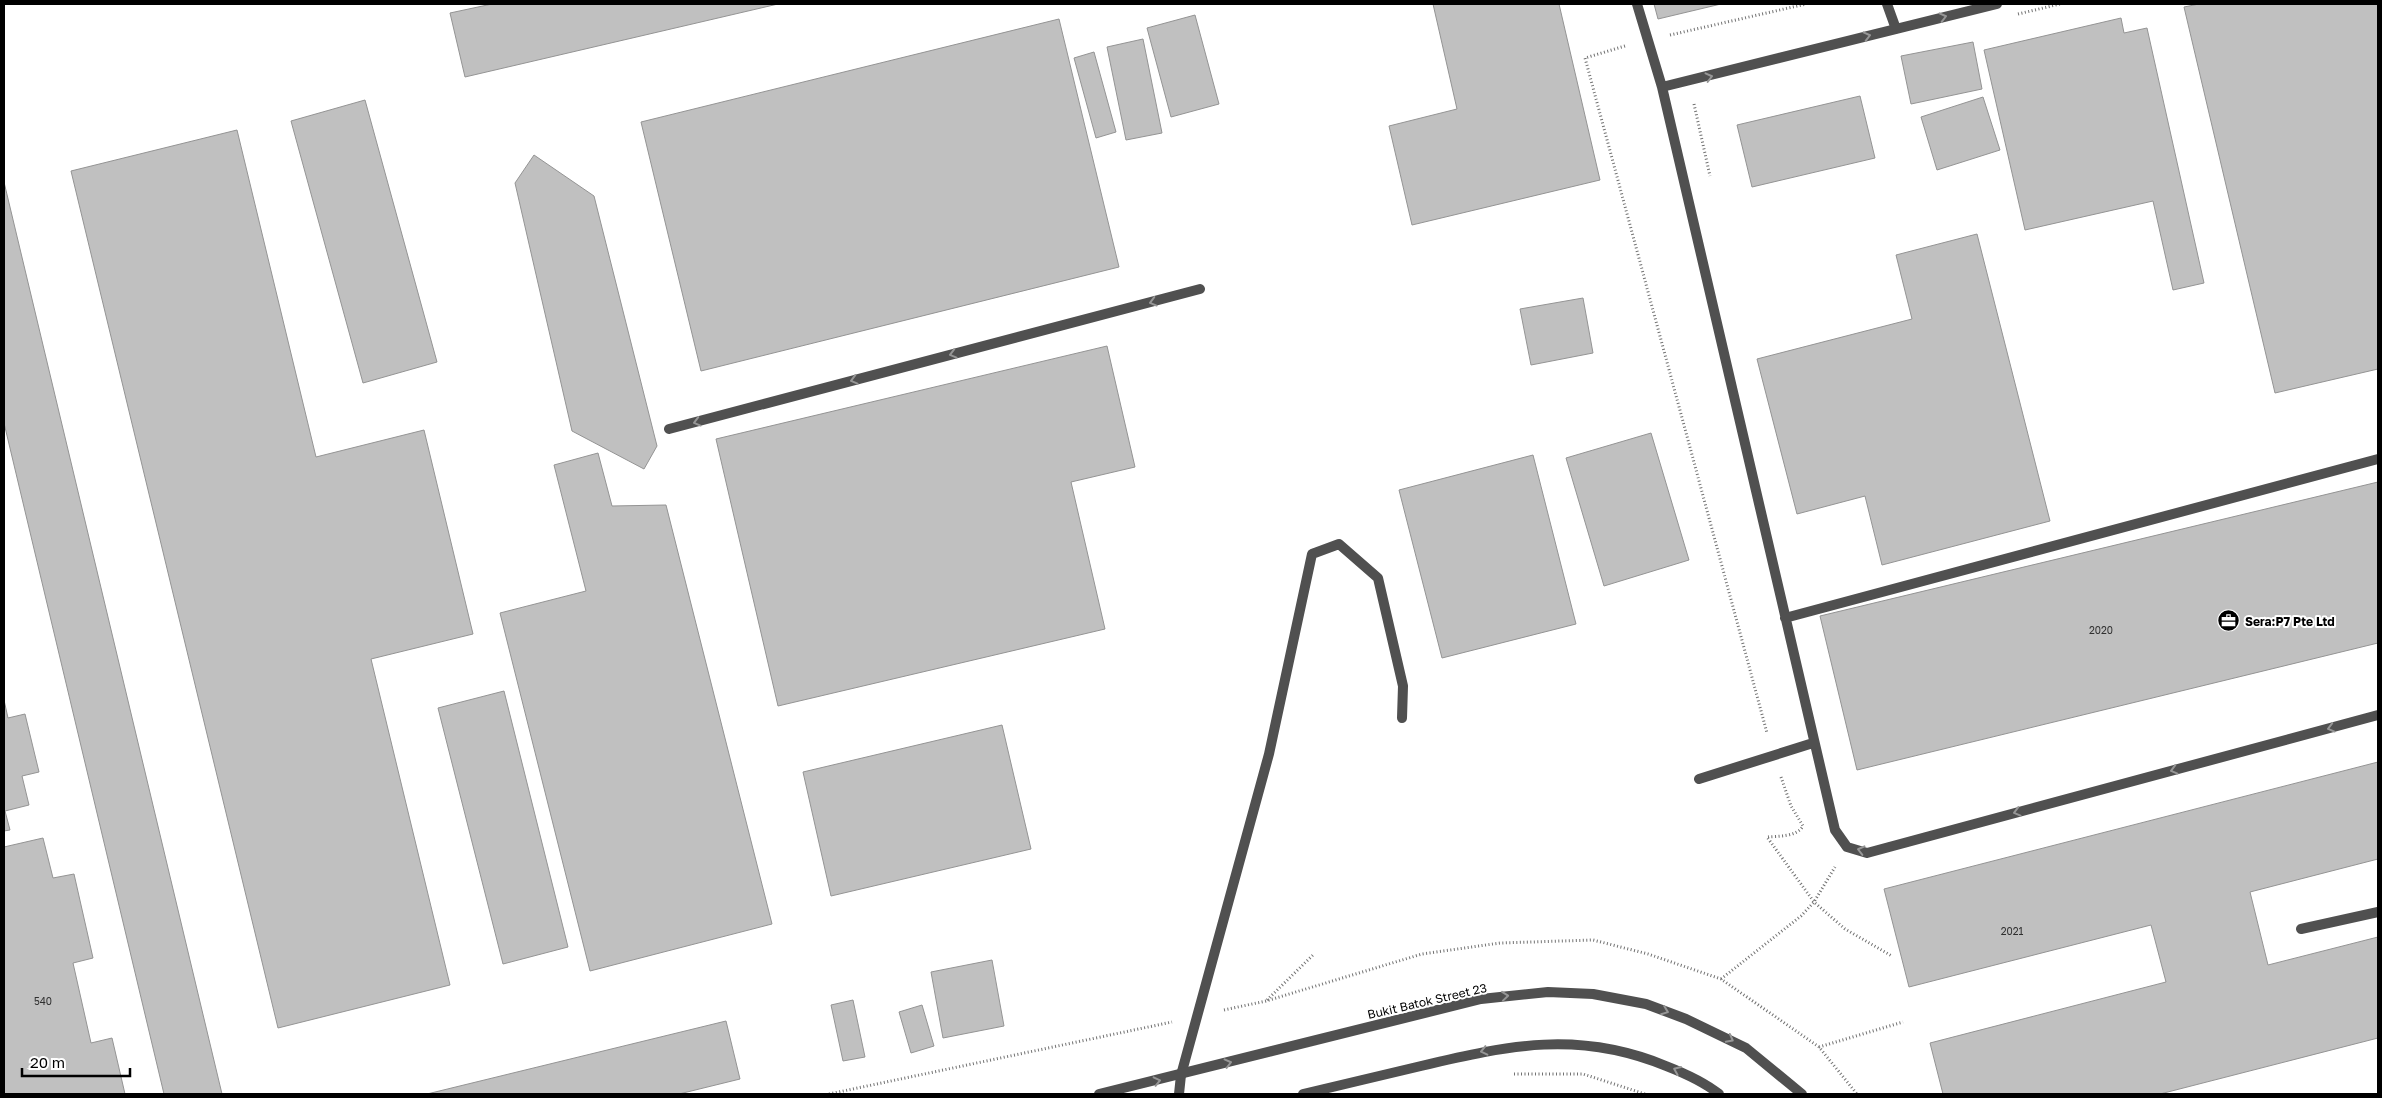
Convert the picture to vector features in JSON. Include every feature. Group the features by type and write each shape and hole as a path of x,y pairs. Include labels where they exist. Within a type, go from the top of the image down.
{"street":[{"path":"1637,4 1662,87 1835,830 1847,847 1867,853 2378,715"},
{"path":"1887,4 1896,29"},
{"path":"1662,87 1997,4"},
{"path":"669,429 1200,289"},
{"path":"1786,618 2378,459"},
{"path":"1179,1094 1181,1075 1268,754 1312,554 1339,544 1378,578 1403,686 1402,718"},
{"path":"1699,778 1814,744"},
{"path":"2301,929 2378,912"},
{"name":"Bukit Batok Street 23","path":"1099,1094 1481,999 1548,992 1593,994 1646,1004 1686,1019 1746,1048 1802,1094"},
{"path":"1303,1094 1491,1049 1549,1044 1575,1044 1648,1058 1684,1073 1720,1094"}],"path":[{"path":"1806,4 1648,40 1585,58 1774,756 1791,806 1803,826 1800,831 1795,833 1767,837 1814,902 1846,929 1892,956"},
{"path":"1721,979 1801,916 1814,902 1847,847"},
{"path":"1266,1001 1313,955"},
{"path":"1819,1047 1903,1022"},
{"path":"1510,1074 1583,1074 1644,1094"}],"building":[{"path":"492,4 778,4 465,77 450,13"},
{"path":"1433,4 1559,4 1600,180 1412,225 1389,126 1457,109"},
{"path":"1654,4 1721,4 1658,19"},
{"path":"2199,4 2378,4 2378,369 2275,393 2184,7"},
{"path":"1195,15 1219,104 1171,117 1147,28"},
{"path":"2121,18 2124,33 2147,28 2204,283 2173,290 2153,201 2025,230 1984,50"},
{"path":"1059,19 1119,267 701,371 641,122"},
{"path":"1143,39 1162,133 1126,140 1107,47"},
{"path":"1973,42 1982,89 1911,104 1901,56"},
{"path":"1094,52 1116,132 1096,138 1074,58"},
{"path":"1860,96 1875,158 1752,187 1737,125"},
{"path":"1983,97 2000,150 1937,170 1921,117"},
{"path":"365,100 437,362 363,383 291,121"},
{"path":"237,130 316,457 424,430 473,634 371,659 450,985 278,1028 71,171"},
{"path":"534,155 594,196 657,446 644,469 572,431 515,183"},
{"path":"4,182 222,1094 164,1094 4,423"},
{"path":"1977,234 2050,521 1882,565 1865,496 1797,514 1757,359 1912,319 1896,255"},
{"path":"1583,298 1593,353 1531,365 1520,309"},
{"path":"1107,346 1135,467 1071,482 1105,629 778,706 716,439"},
{"path":"1651,433 1689,560 1604,586 1566,458"},
{"path":"598,453 612,506 666,505 772,924 590,971 500,613 586,591 554,465"},
{"path":"1533,455 1576,624 1442,658 1399,490"},
{"path":"2378,482 2378,643 1857,770 1820,616"},
{"path":"504,691 568,947 503,964 438,708"},
{"path":"4,700 8,718 25,714 39,772 22,776 29,805 5,811 10,830 4,831"},
{"path":"1002,725 1031,849 831,896 803,772"},
{"path":"2378,762 2378,859 2250,892 2268,965 2378,937 2378,1038 2160,1094 1943,1094 1930,1043 2166,982 2151,925 1909,987 1884,889"},
{"path":"43,838 53,878 74,874 93,958 73,963 91,1043 112,1038 125,1094 4,1094 4,847"},
{"path":"992,960 1004,1026 943,1038 931,972"},
{"path":"853,1000 865,1057 843,1061 831,1005"},
{"path":"922,1005 934,1046 911,1053 899,1012"},
{"path":"726,1021 740,1079 679,1094 427,1094"}],"place":[{"name":"Sera:P7 Pte Ltd","path":"2229,621"}]}
